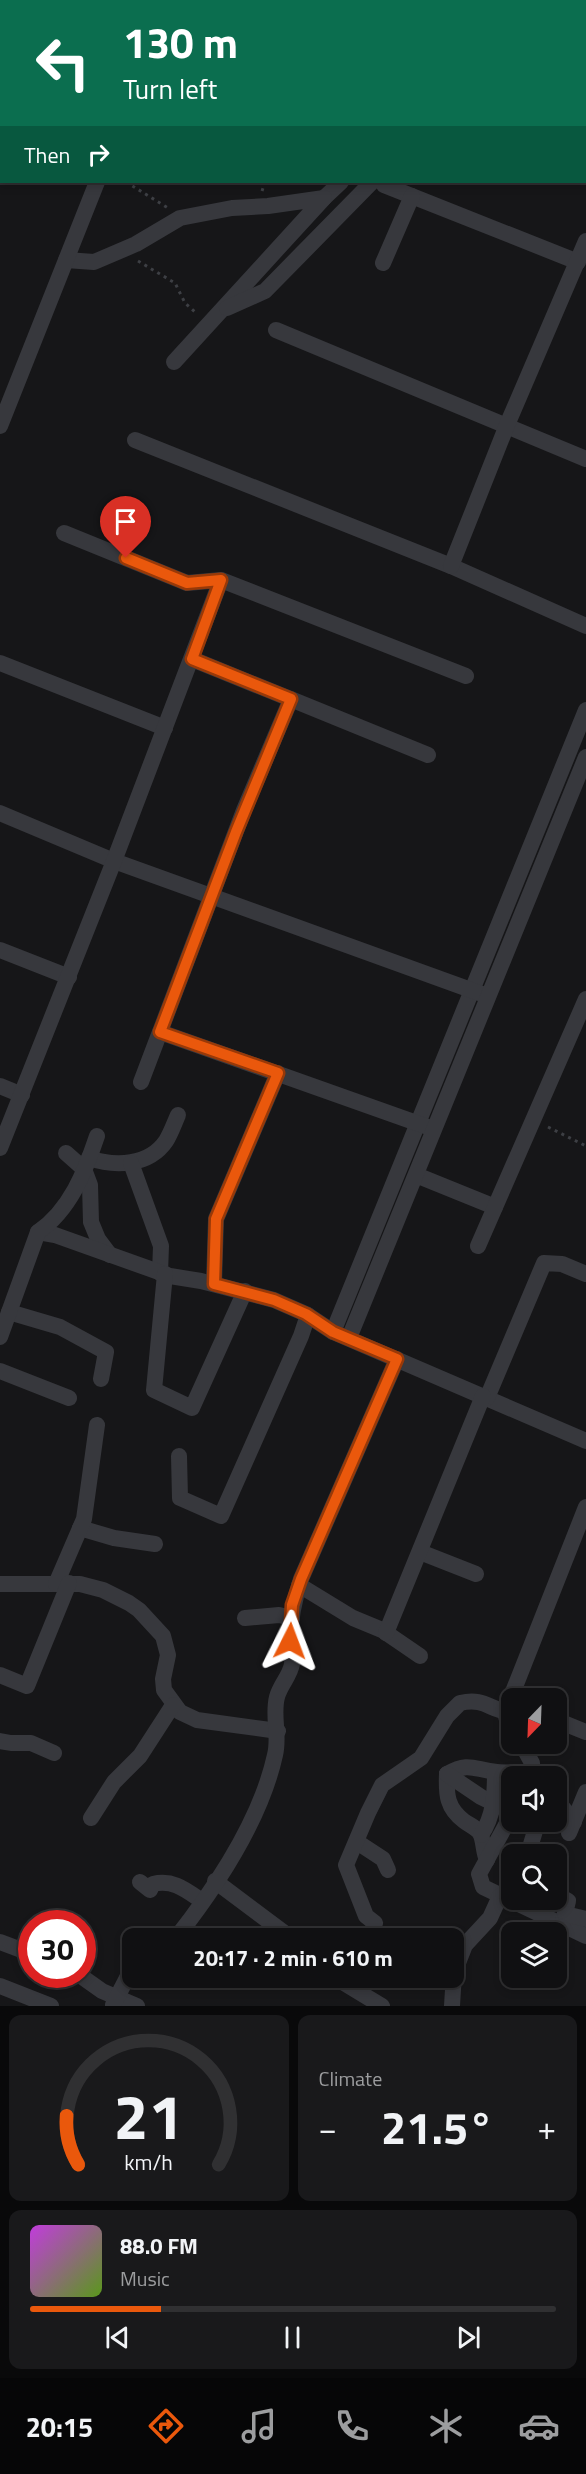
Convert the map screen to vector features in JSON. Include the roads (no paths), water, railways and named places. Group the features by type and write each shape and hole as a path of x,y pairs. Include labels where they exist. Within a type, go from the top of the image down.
{"street":[{"path":"0,426 97,183"},
{"path":"174,362 340,183"},
{"path":"221,310 265,291 378,183 578,262"},
{"path":"383,263 412,196"},
{"path":"66,260 94,262 180,218 232,208 268,206 324,198"},
{"path":"451,566 507,425 586,242"},
{"path":"276,330 586,459"},
{"path":"135,440 451,566 586,626"},
{"path":"64,533 187,583 221,580 466,676"},
{"path":"0,1148 69,977 221,580"},
{"path":"192,659 428,755"},
{"path":"0,663 165,728"},
{"path":"141,1082 211,896 291,699"},
{"path":"341,1335 481,994 586,710"},
{"path":"481,994 586,758"},
{"path":"0,813 114,861 481,994"},
{"path":"0,950 69,977"},
{"path":"478,1246 586,999"},
{"path":"160,1032 427,1126"},
{"path":"214,1284 216,1219 278,1073"},
{"path":"0,1086 22,1095"},
{"path":"66,1153 87,1163 140,1161 165,1142 178,1115"},
{"path":"341,1335 416,1175 427,1126"},
{"path":"97,1136 67,1205 53,1222 38,1232 3,1326 60,1327 106,1352 101,1379"},
{"path":"87,1163 91,1222 98,1239 110,1255"},
{"path":"131,1163 160,1246 163,1274 154,1390 192,1408 245,1291"},
{"path":"416,1175 495,1207"},
{"path":"38,1232 55,1235 163,1274 245,1291 274,1300 308,1315 341,1335 586,1441"},
{"path":"386,1633 544,1263 562,1264 586,1274"},
{"path":"179,1456 180,1498 221,1516 301,1336 308,1315"},
{"path":"183,1928 239,1845 256,1813 276,1755 278,1731 274,1710 277,1694 288,1677 292,1662 292,1605 397,1359"},
{"path":"0,1371 69,1398"},
{"path":"0,1675 27,1686 84,1519 97,1425"},
{"path":"517,1688 586,1507"},
{"path":"80,1528 114,1538 155,1544"},
{"path":"420,1552 476,1574"},
{"path":"0,1584 63,1583 103,1590 139,1610 153,1624 166,1644 168,1655 163,1679 164,1690 180,1712 197,1720 278,1731"},
{"path":"299,1585 353,1618 386,1633 420,1656"},
{"path":"245,1618 279,1615 292,1618"},
{"path":"373,1928 375,1923 366,1916 346,1865 382,1785 421,1758 447,1716 460,1703 481,1701 501,1709"},
{"path":"91,1818 114,1782 140,1756 173,1705"},
{"path":"567,1724 586,1732"},
{"path":"0,1741 31,1743 54,1753"},
{"path":"447,1774 460,1767 501,1773"},
{"path":"481,1834 488,1824 494,1803 495,1772"},
{"path":"447,1774 463,1786 501,1807"},
{"path":"447,1774 448,1804 454,1813 477,1828 481,1834 482,1849 487,1860"},
{"path":"567,1820 571,1827 586,1792"},
{"path":"502,1832 479,1874 483,1887 500,1896 563,1919 586,1936"},
{"path":"357,1842 383,1859 388,1870"},
{"path":"140,1882 150,1890 153,1884 163,1881 174,1883 202,1901"},
{"path":"215,1881 278,1928"},
{"path":"452,2006 454,1973 465,1946 490,1918 500,1896"},
{"path":"563,1919 566,1910"},
{"path":"563,1919 586,1919"},
{"path":"0,1942 18,1949"},
{"path":"0,1986 51,2006"},
{"path":"96,1987 115,2001 137,2006"},
{"path":"115,2001 122,1988"},
{"path":"357,1988 382,2006"}]}
